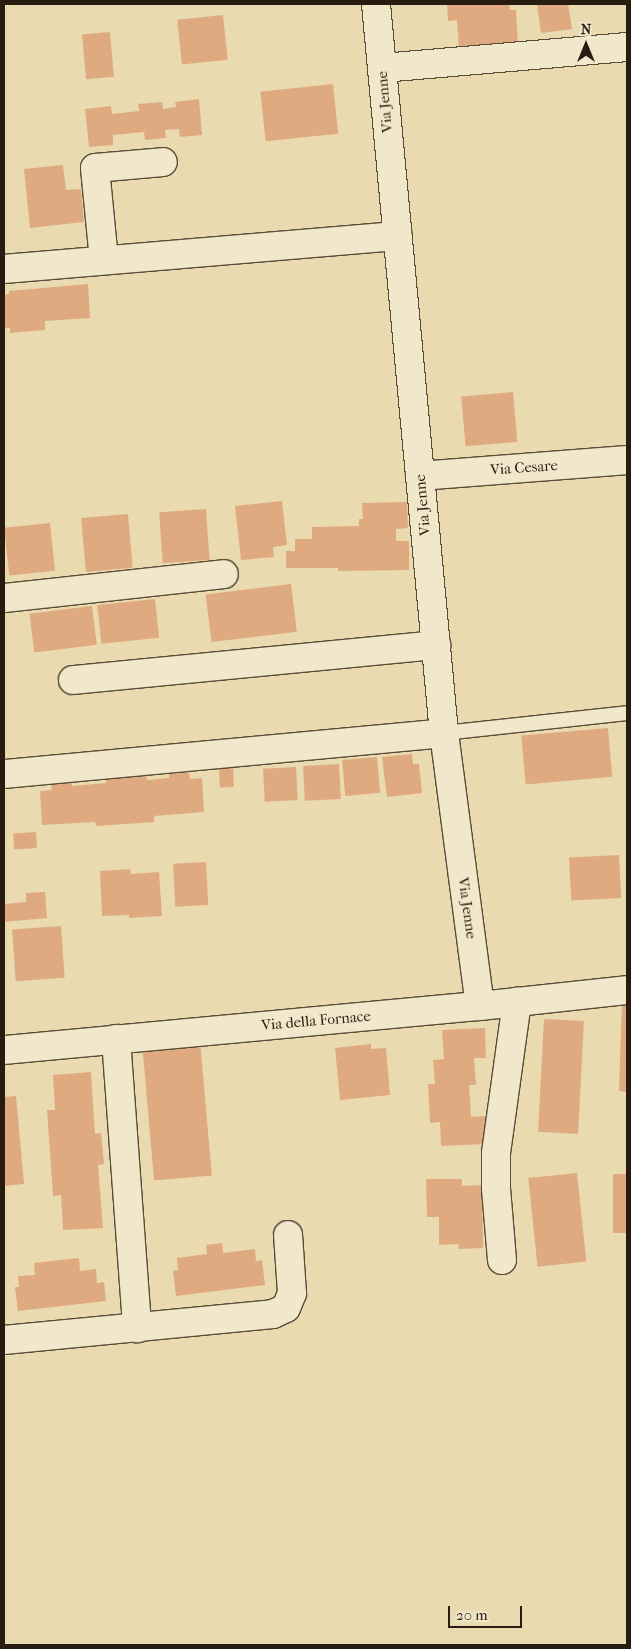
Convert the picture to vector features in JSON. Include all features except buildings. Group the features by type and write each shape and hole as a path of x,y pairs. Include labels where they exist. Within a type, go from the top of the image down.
{"street":[{"name":"Via Jenne","path":"376,4 444,733 480,1006"},
{"path":"382,68 627,47"},
{"path":"104,260 95,168 163,162"},
{"path":"4,269 398,236"},
{"name":"Via Cesare","path":"420,476 627,460"},
{"path":"4,598 224,574"},
{"path":"73,680 436,645"},
{"path":"4,774 444,733"},
{"name":"Via della Fornace","path":"4,1050 480,1006 627,990"},
{"path":"502,1260 496,1188 496,1153 517,1001"},
{"path":"116,1039 137,1328"},
{"path":"4,1340 267,1316 280,1312 286,1308 292,1293 288,1235"}],"lane":[{"path":"444,733 627,713"}]}
